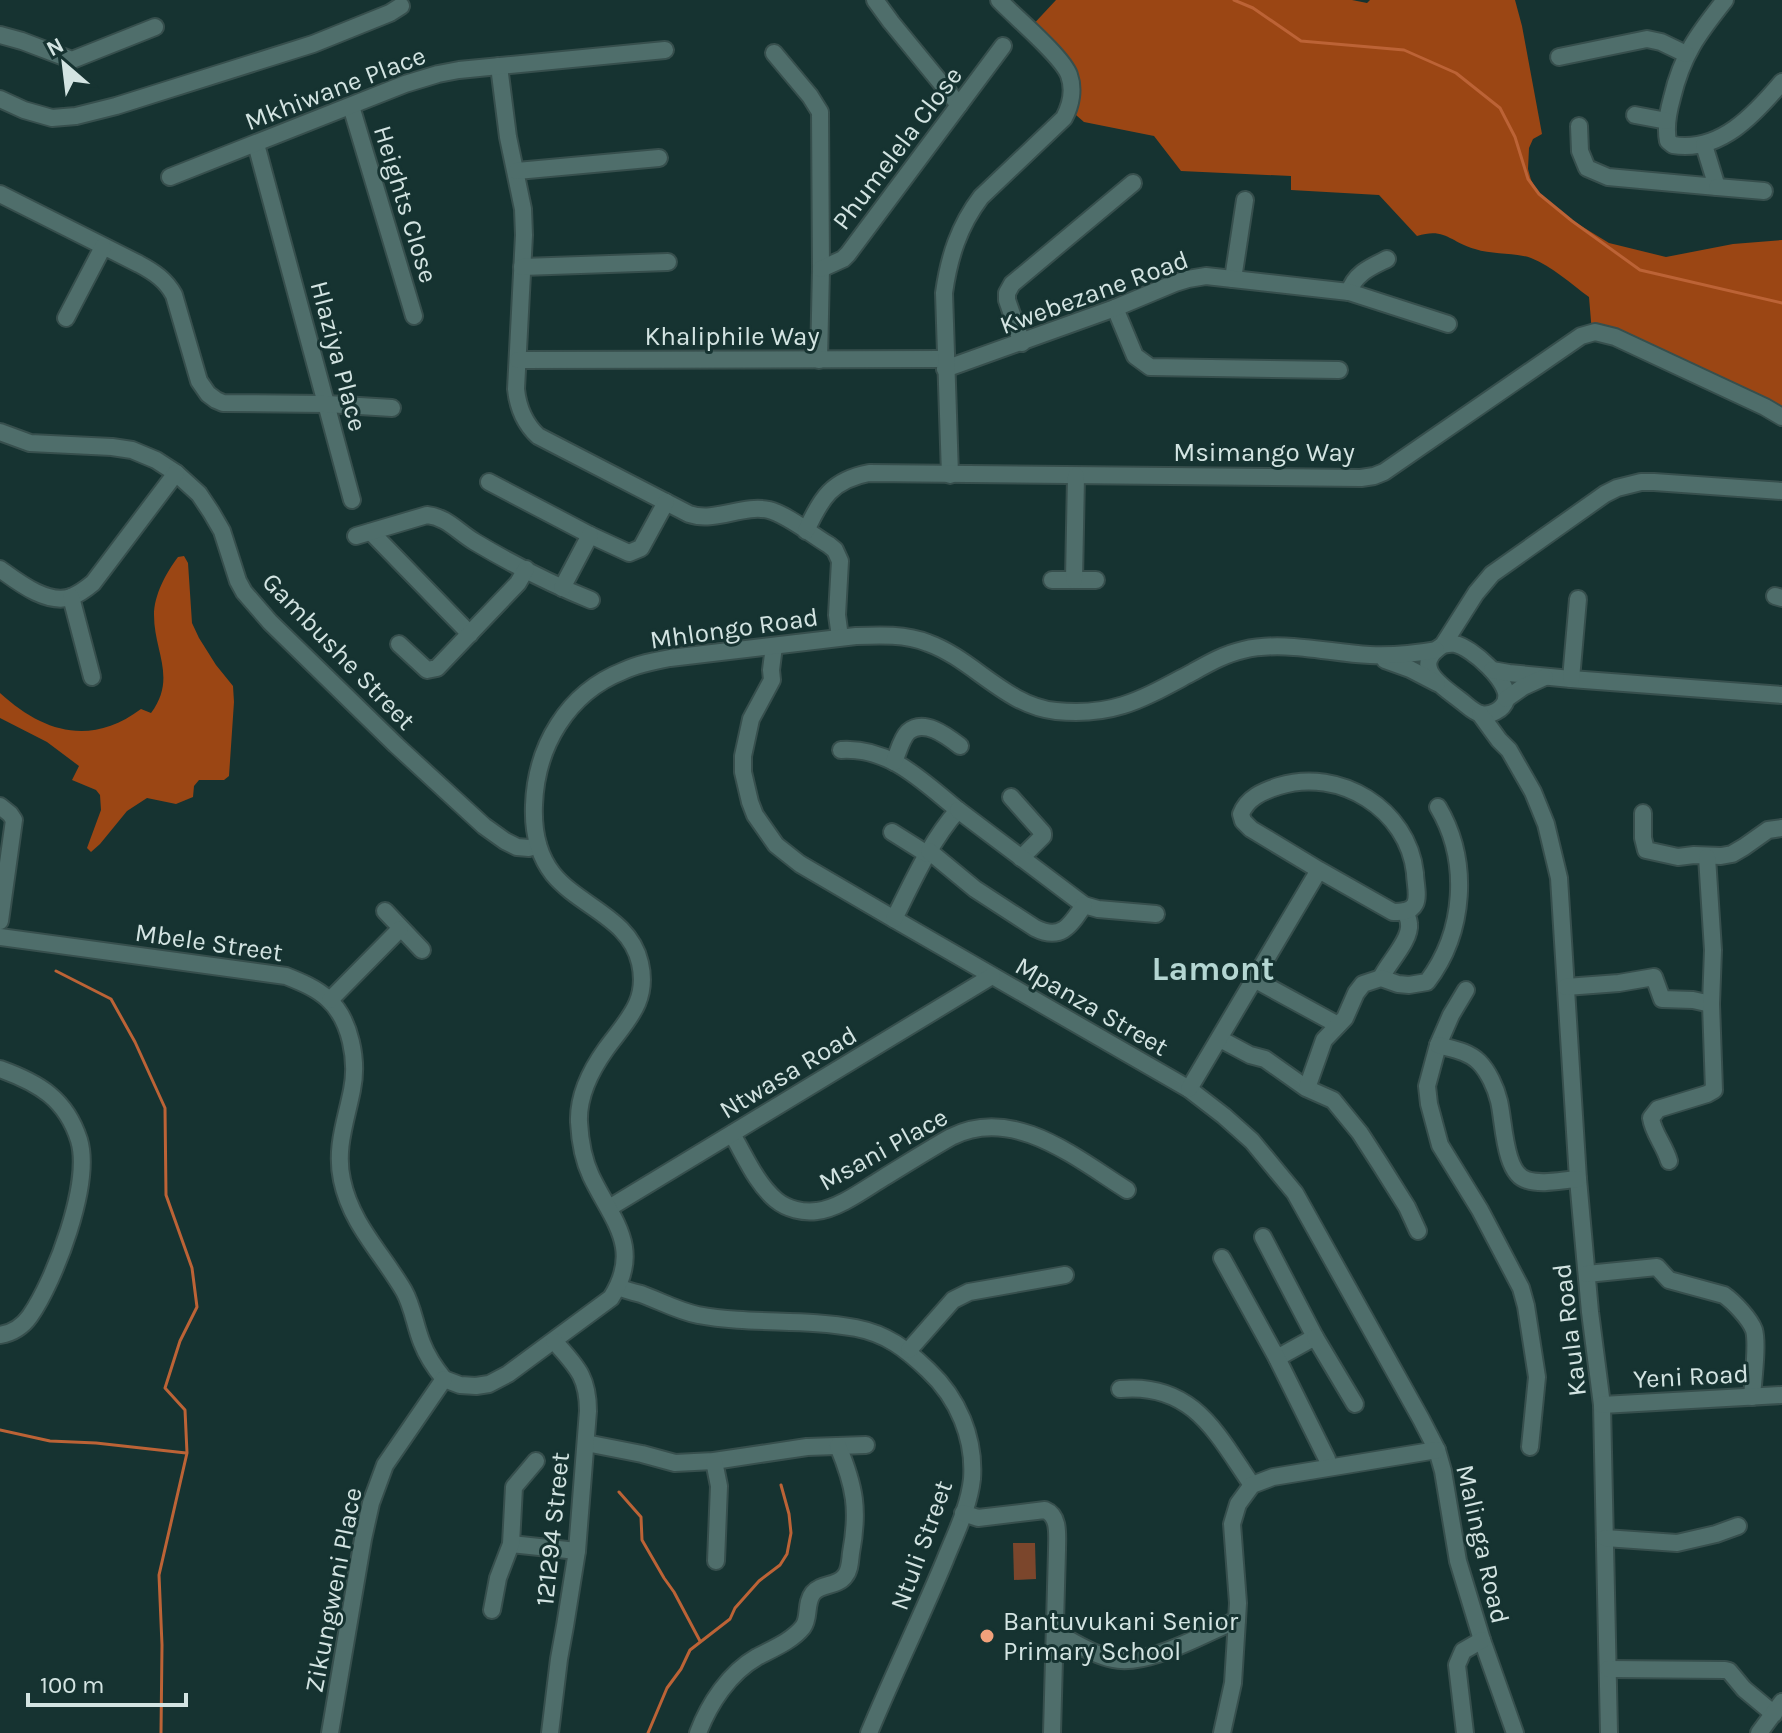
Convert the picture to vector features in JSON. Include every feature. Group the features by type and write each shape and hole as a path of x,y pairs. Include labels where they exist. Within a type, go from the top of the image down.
{"street":[{"path":"950,475 945,364 944,293 947,267 962,226 981,197 1064,118 1072,95 1064,66 999,0"},
{"path":"1725,0 1686,54 1667,121 1668,139 1673,145 1704,145 1740,126 1782,82"},
{"path":"879,5 959,105"},
{"path":"0,99 38,115 52,118 76,116 313,44 401,6"},
{"path":"0,35 72,60 155,27"},
{"path":"1559,57 1647,39 1686,54"},
{"name":"Phumelela Close","path":"821,269 848,254 1003,46"},
{"name":"Mkhiwane Place","path":"170,177 424,77 459,70 665,50"},
{"path":"774,53 820,112 819,360"},
{"path":"499,66 508,137 523,209 516,389 518,404 531,429 538,436 696,516 756,509 772,511 835,550 840,561 837,615 840,637"},
{"name":"Heights Close","path":"351,106 414,316"},
{"path":"1635,115 1667,121"},
{"path":"1579,126 1584,163 1601,175 1764,191"},
{"name":"Hlaziya Place","path":"256,144 352,500"},
{"path":"1704,145 1717,187"},
{"path":"517,171 659,158"},
{"path":"1022,343 1007,300 1012,284 1133,183"},
{"path":"0,194 151,271 169,286 199,381 216,400 231,404 392,408"},
{"path":"1233,279 1245,200"},
{"path":"66,318 103,247"},
{"path":"1349,292 1356,278 1365,270 1387,259"},
{"path":"522,267 668,262"},
{"name":"Kwebezane Road","path":"945,364 1022,343 1188,279 1206,276 1349,292 1448,324"},
{"path":"1115,308 1135,356 1150,367 1339,370"},
{"name":"Msimango Way","path":"806,531 819,504 836,485 869,473 1374,476 1581,336 1595,332 1615,337 1782,417"},
{"name":"Khaliphile Way","path":"518,360 819,360 945,364"},
{"name":"Gambushe Street","path":"0,432 39,444 132,450 176,473 199,494 211,512 222,531 238,581 270,622 470,815 517,847 538,845"},
{"path":"0,569 27,588 60,598 71,597 93,583 176,473"},
{"path":"1074,580 1076,476"},
{"path":"489,482 622,551 634,552 641,548 666,502"},
{"path":"1438,684 1432,676 1429,661 1482,584 1502,566 1605,494 1641,482 1782,491"},
{"path":"470,634 363,534 427,515 437,516 472,540 591,600"},
{"path":"562,588 590,535"},
{"path":"399,644 422,667 432,670 444,662 518,583 526,569"},
{"path":"1052,580 1096,580"},
{"path":"71,597 92,677"},
{"path":"1571,679 1578,599"},
{"path":"1468,607 1464,629 1469,651"},
{"name":"Mhlongo Road","path":"618,1287 625,1265 625,1246 620,1227 591,1175 582,1151 579,1120 581,1099 596,1063 634,1013 640,999 643,982 640,963 633,944 620,927 553,874 538,845 535,826 535,787 547,742 555,727 589,690 622,671 647,663 840,637 882,635 927,642 1026,703 1043,709 1077,712 1113,709 1133,703 1225,655 1260,647 1399,656 1439,648"},
{"path":"1439,648 1455,644 1491,669 1509,673 1782,695"},
{"name":"Mpanza Street","path":"774,646 772,680 751,719 743,756 746,788 755,815 767,834 787,854 894,919 1189,1089 1252,1141 1295,1193 1389,1358 1437,1450"},
{"name":"Mhlongo Road","path":"1368,655 1400,665 1438,684 1480,714"},
{"name":"Kaula Road","path":"1491,669 1505,686 1502,718 1509,750"},
{"path":"1480,714 1494,712 1523,687 1547,676"},
{"name":"Kaula Road","path":"1480,714 1509,750 1537,800 1559,878 1578,1179 1602,1405 1609,1733"},
{"path":"894,762 906,734 918,727 937,731 960,746"},
{"path":"841,750 866,751 894,762 1084,905 1156,914"},
{"path":"1304,781 1331,784 1362,794 1391,819 1405,840 1414,867 1416,902 1405,911 1393,912 1251,829 1241,814 1250,800 1270,789 1304,781"},
{"path":"1011,797 1043,833 1021,858"},
{"path":"0,806 14,820 0,921"},
{"path":"1307,1088 1324,1040 1345,1018 1359,988 1381,978 1409,985 1427,982 1451,938 1459,899 1459,880 1452,838 1438,807"},
{"path":"894,919 928,852 958,810"},
{"path":"1643,813 1646,850 1678,857 1732,854 1768,830 1782,828"},
{"path":"892,832 928,852 975,889 1045,933 1065,929 1084,905"},
{"path":"1669,1161 1651,1118 1658,1109 1714,1090 1713,950 1707,857"},
{"path":"1189,1089 1319,870"},
{"path":"385,911 422,950"},
{"path":"1381,978 1408,934 1410,926 1405,911"},
{"path":"400,929 330,1000 342,1019 353,1051 352,1088 340,1142 341,1178 364,1234 406,1294 432,1363 444,1379 460,1385 489,1384 554,1341 611,1298 618,1287"},
{"name":"Mbele Street","path":"0,937 286,976 306,984 330,1000"},
{"name":"Ntwasa Road","path":"609,1208 992,976"},
{"path":"1566,987 1654,977 1662,999 1711,1004"},
{"path":"1254,979 1338,1025"},
{"path":"1466,990 1438,1045 1427,1086 1432,1121 1440,1145 1480,1210 1521,1288 1537,1377 1530,1447"},
{"path":"1220,1039 1250,1055 1265,1059 1307,1088 1333,1100 1360,1133 1418,1231"},
{"path":"1438,1045 1471,1055 1488,1076 1498,1097 1511,1164 1518,1176 1542,1181 1578,1179"},
{"path":"0,1069 36,1084 53,1096 67,1113 82,1152 82,1172 75,1209 60,1254 29,1317 18,1329 0,1335"},
{"name":"Msani Place","path":"732,1134 756,1176 774,1198 783,1205 805,1211 831,1208 951,1137 965,1130 987,1126 1027,1132 1127,1190"},
{"path":"1263,1237 1315,1337 1355,1404"},
{"path":"1222,1258 1277,1358 1327,1459 1328,1467"},
{"path":"1587,1274 1657,1267 1669,1280 1724,1295 1731,1300 1754,1330 1752,1397"},
{"path":"909,1350 953,1300 969,1292 1065,1275"},
{"name":"Ntuli Street","path":"618,1287 698,1315 854,1327 878,1334 909,1350 945,1387 954,1401 971,1451 972,1479 963,1513 926,1606 869,1733"},
{"path":"1277,1358 1315,1337"},
{"name":"121294 Street","path":"550,1733 577,1551 588,1393 577,1368 554,1341"},
{"name":"Zikungweni Place","path":"330,1733 373,1497 385,1465 444,1379"},
{"path":"1120,1389 1133,1387 1159,1392 1194,1408 1207,1421 1252,1485"},
{"name":"Yeni Road","path":"1602,1405 1782,1395"},
{"path":"586,1443 675,1463 714,1461 807,1447 866,1445"},
{"path":"698,1733 717,1696 740,1669 803,1627 812,1595 822,1586 843,1579 849,1569 855,1504 850,1476 838,1446"},
{"path":"1222,1733 1233,1683 1238,1603 1232,1524 1238,1504 1252,1485 1273,1477 1437,1450"},
{"name":"Malinga Road","path":"1437,1450 1458,1561 1482,1640 1463,1651 1457,1665 1465,1733"},
{"path":"492,1610 498,1578 511,1544 514,1487 536,1461"},
{"path":"714,1461 719,1486 716,1561"},
{"path":"963,1513 978,1518 1045,1510 1050,1512 1057,1526 1052,1733"},
{"path":"1605,1538 1677,1543 1738,1526"},
{"path":"511,1544 577,1551"},
{"path":"1056,1633 1099,1655 1124,1661 1160,1654 1237,1620"},
{"path":"1482,1640 1515,1733"},
{"path":"1608,1669 1729,1671 1735,1680 1778,1708 1761,1732"}],"shaded area":[{"path":"1056,0 1352,0 1367,3 1370,0 1515,0 1542,134 1533,139 1529,148 1528,169 1539,194 1573,221 1609,243 1666,257 1733,244 1782,240 1782,417 1592,333 1589,297 1539,261 1482,251 1441,234 1417,236 1379,195 1291,190 1291,176 1181,171 1154,136 1084,122 1069,109 1072,84 1029,29"},
{"path":"184,556 188,563 192,623 216,665 233,686 229,776 224,780 199,780 194,786 193,797 176,804 147,798 127,811 91,852 87,848 101,810 100,795 96,790 72,780 79,766 47,742 0,718 0,693 33,717 68,730 104,728 141,709 151,713 159,700 163,676 155,628 156,600 169,570 178,557"},
{"path":"1013,1543 1035,1543 1036,1579 1014,1580"}],"waterway":[{"path":"1234,0 1253,8 1301,41 1404,50 1456,73 1500,108 1515,137 1528,179 1539,194 1640,270 1782,303"},
{"path":"56,971 111,999 135,1042 165,1108 166,1195 192,1268 197,1307 180,1341 165,1388 185,1410 187,1453 159,1575 161,1733"},
{"path":"0,1430 50,1441 186,1453"},
{"path":"648,1733 667,1688 690,1650 730,1619 735,1608 759,1581 780,1565 787,1554 791,1533 781,1485"},
{"path":"619,1492 641,1517 642,1540 700,1641"}],"place":[{"name":"Bantuvukani Senior Primary School","path":"987,1636"}],"district":[{"name":"Lamont","path":"1213,968"}]}
